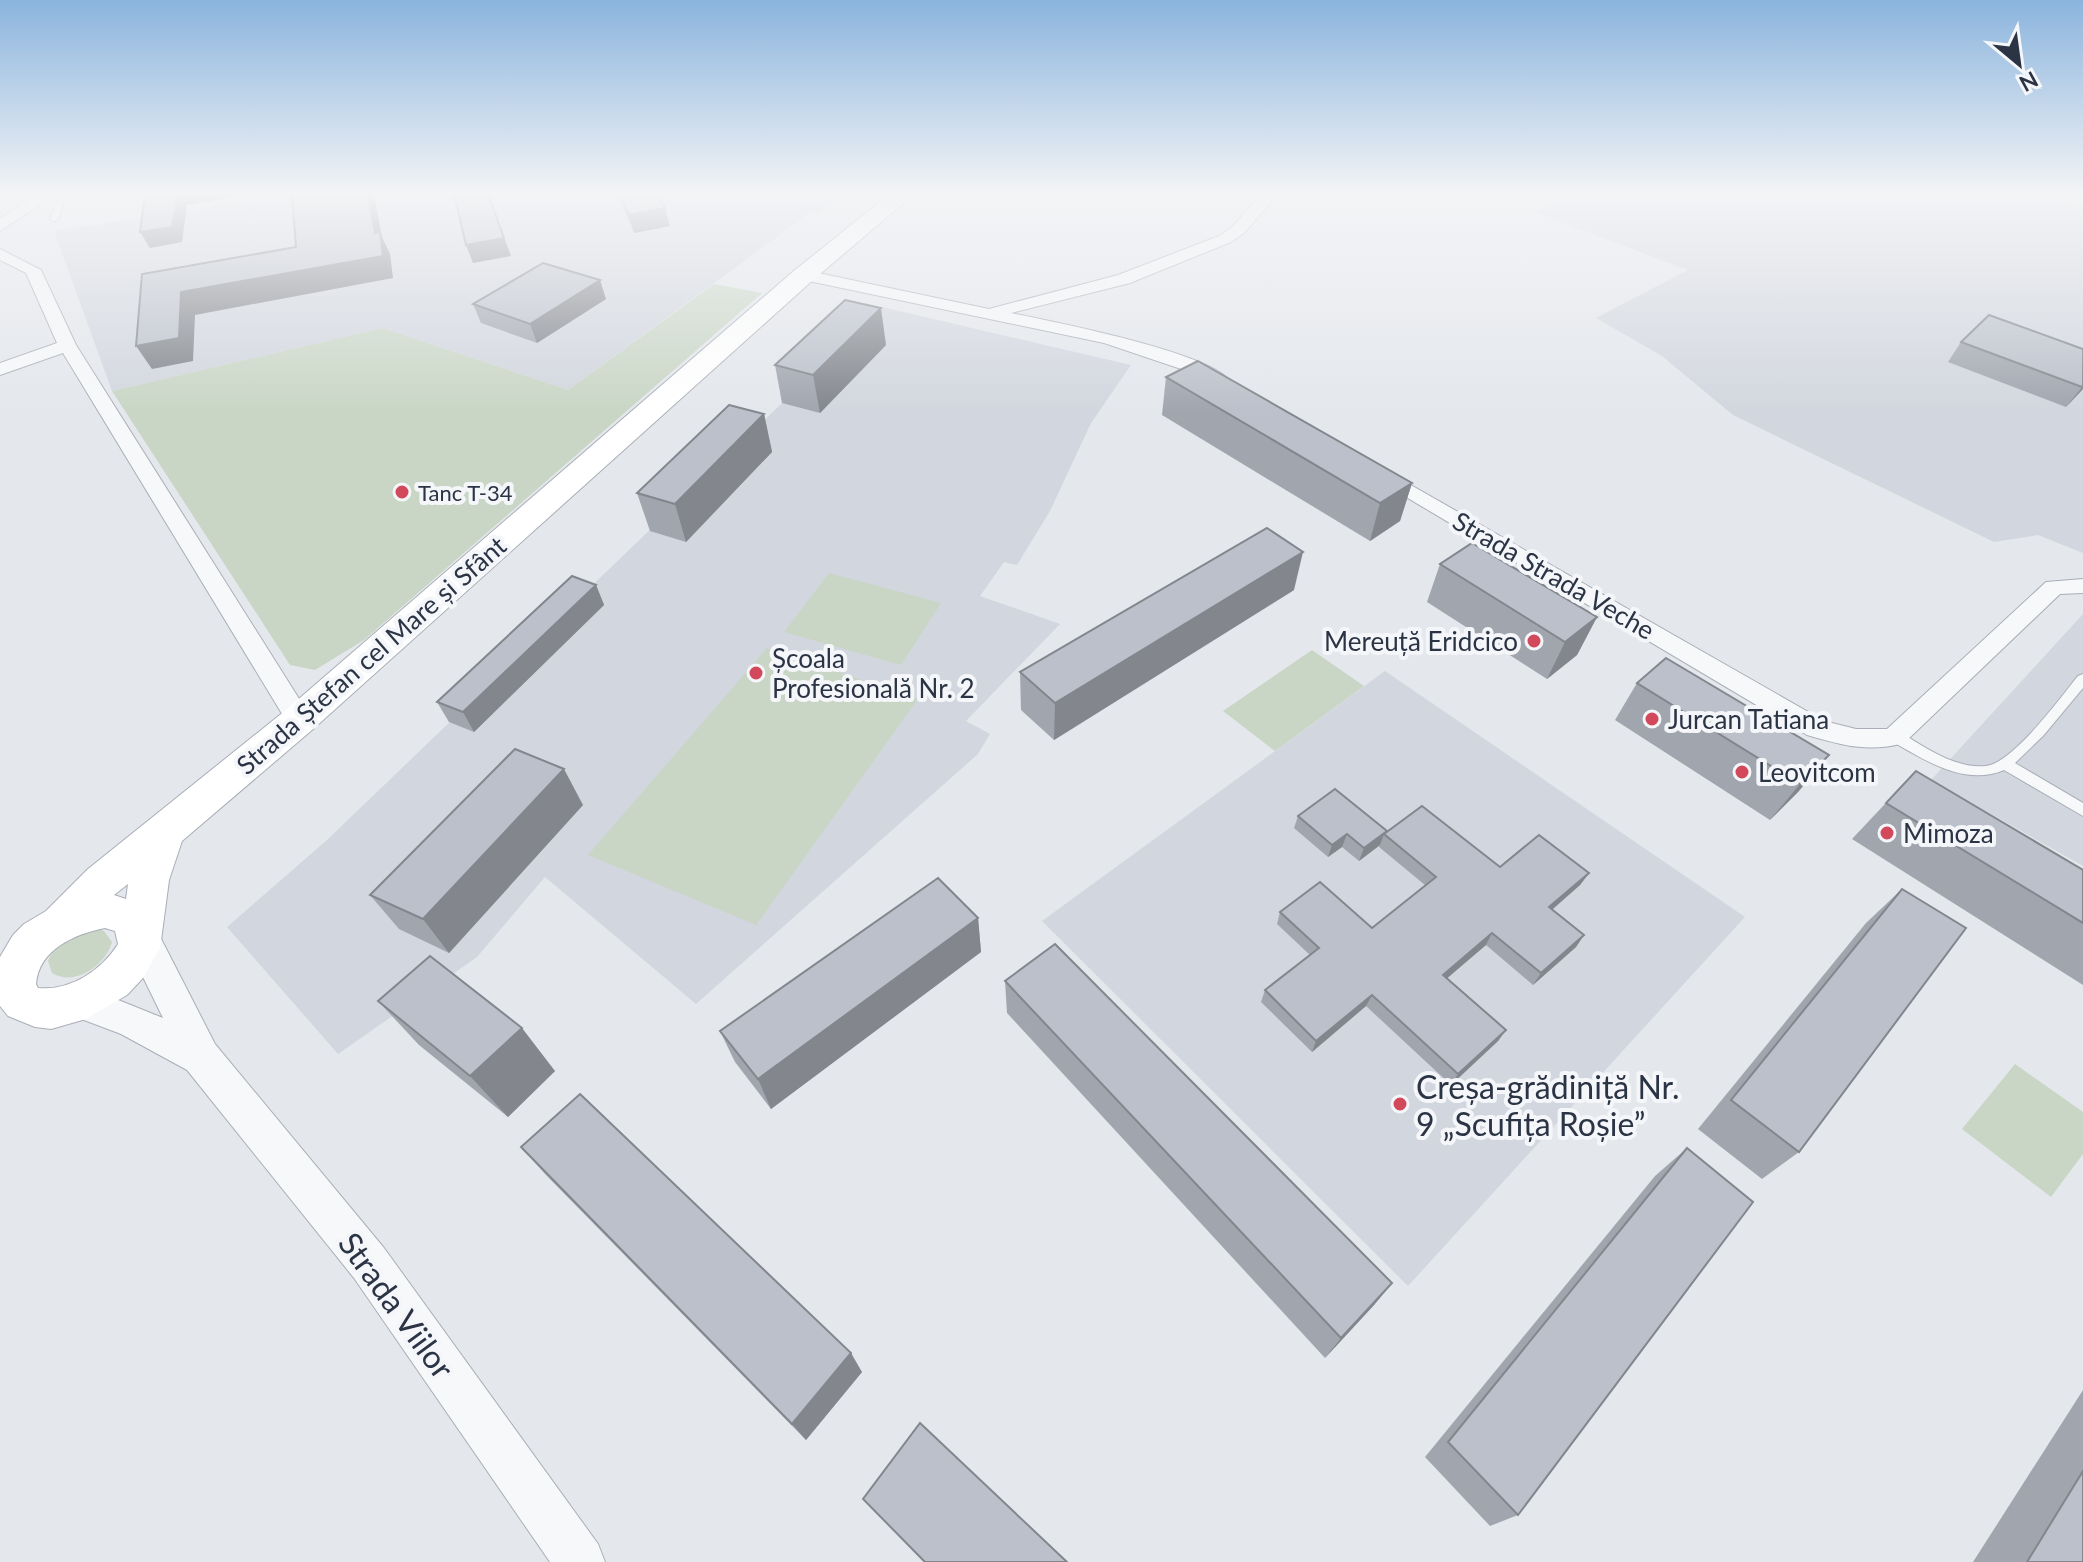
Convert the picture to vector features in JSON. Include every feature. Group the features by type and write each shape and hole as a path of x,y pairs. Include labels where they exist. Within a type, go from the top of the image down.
{"main road":[{"name":"Strada Ștefan cel Mare și Sfânt","path":"61,922 102,881 299,720 814,267"},
{"path":"141,936 137,922 124,913 106,910 84,913 61,922 11,963 11,989 19,1002 17,1015 81,1002 105,989 124,972 137,954 141,936 149,880 165,832"}],"street":[{"path":"27,267 33,270 67,345 299,720"},
{"path":"984,313 1041,302 1124,279 1155,267"},
{"path":"804,275 1108,339 1196,368 1245,394"},
{"path":"0,369 67,345"},
{"name":"Strada Strada Veche","path":"1368,466 1816,728 1848,738 1880,741 1895,736"},
{"path":"1895,736 2054,587 2083,586"},
{"path":"141,936 201,1057"},
{"path":"81,1002 134,1022 201,1057"},
{"name":"Strada Viilor","path":"201,1057 369,1263 580,1562"}],"lane":[{"path":"1895,736 1936,759 1988,771 2005,764 2029,742 2083,679"},
{"path":"2005,764 2083,810"}],"shaded area":[{"path":"67,267 736,267 568,390 383,328 112,391"},
{"path":"1680,267 2083,267 2083,553 2038,535 1994,542 1733,415 1662,356 1596,318 1688,270"},
{"name":"Școala Profesională Nr. 2","path":"882,307 1131,365 1091,423 1050,511 1017,565 1004,562 980,596 1060,624 966,721 990,734 978,754 696,1004 545,877 477,957 338,1054 227,927 327,840"},
{"path":"2083,614 2083,866 1931,780"},
{"name":"Creșa-grădiniță Nr. 9 „Scufița Roșie”","path":"1385,671 1745,917 1408,1286 1042,921"}],"green space":[{"path":"714,284 762,293 364,640 315,670 290,665 112,391 383,328 568,390"},
{"path":"829,573 941,603 901,665 784,632"},
{"path":"767,648 918,699 756,925 588,855"},
{"path":"1312,650 1364,686 1275,751 1223,711"},
{"path":"97,929 104,931 112,942 109,951 96,966 70,977 52,973 48,961 56,948 68,939"},
{"path":"2015,1064 2083,1112 2083,1154 2051,1197 1962,1129"}],"building":[{"path":"183,267 322,267 181,292 179,338 136,346 142,274"},
{"path":"536,267 556,267 600,280 530,324 473,304"},
{"path":"845,300 881,308 813,375 775,365"},
{"path":"1989,315 2083,349 2083,386 1961,342"},
{"path":"1198,361 1412,483 1380,503 1166,377"},
{"path":"729,405 764,414 675,504 637,493"},
{"path":"1267,528 1303,552 1055,703 1020,672"},
{"path":"1472,543 1597,617 1565,642 1440,564"},
{"path":"572,576 596,585 463,712 437,702"},
{"path":"1666,658 1829,755 1800,784 1637,683"},
{"path":"515,749 564,769 423,919 370,895"},
{"path":"1916,771 2083,870 2083,923 1886,803"},
{"path":"1335,789 1387,831 1364,848 1347,834 1332,845 1298,816"},
{"path":"1422,806 1500,867 1539,835 1589,873 1549,907 1584,935 1541,973 1492,933 1443,975 1506,1030 1458,1074 1372,995 1316,1041 1265,990 1319,948 1280,912 1320,882 1372,928 1436,877 1384,834"},
{"path":"938,878 978,918 758,1079 720,1031"},
{"path":"1902,889 1966,928 1799,1152 1731,1100"},
{"path":"1055,944 1392,1283 1341,1338 1005,981"},
{"path":"430,956 522,1028 470,1076 378,1001"},
{"path":"580,1094 851,1353 792,1424 521,1147"},
{"path":"1687,1148 1753,1202 1518,1515 1448,1442"},
{"path":"920,1423 1067,1562 925,1562 863,1499"},
{"path":"2083,1471 2083,1562 2027,1562"}],"place":[{"name":"Tanc T-34","path":"402,492"},
{"name":"Mereuță Eridcico","path":"1534,641"},
{"name":"Școala Profesională Nr. 2","path":"756,673"},
{"name":"Jurcan Tatiana","path":"1652,719"},
{"name":"Leovitcom","path":"1742,772"},
{"name":"Mimoza","path":"1887,833"},
{"name":"Creșa-grădiniță Nr. 9 „Scufița Roșie”","path":"1400,1104"}]}
